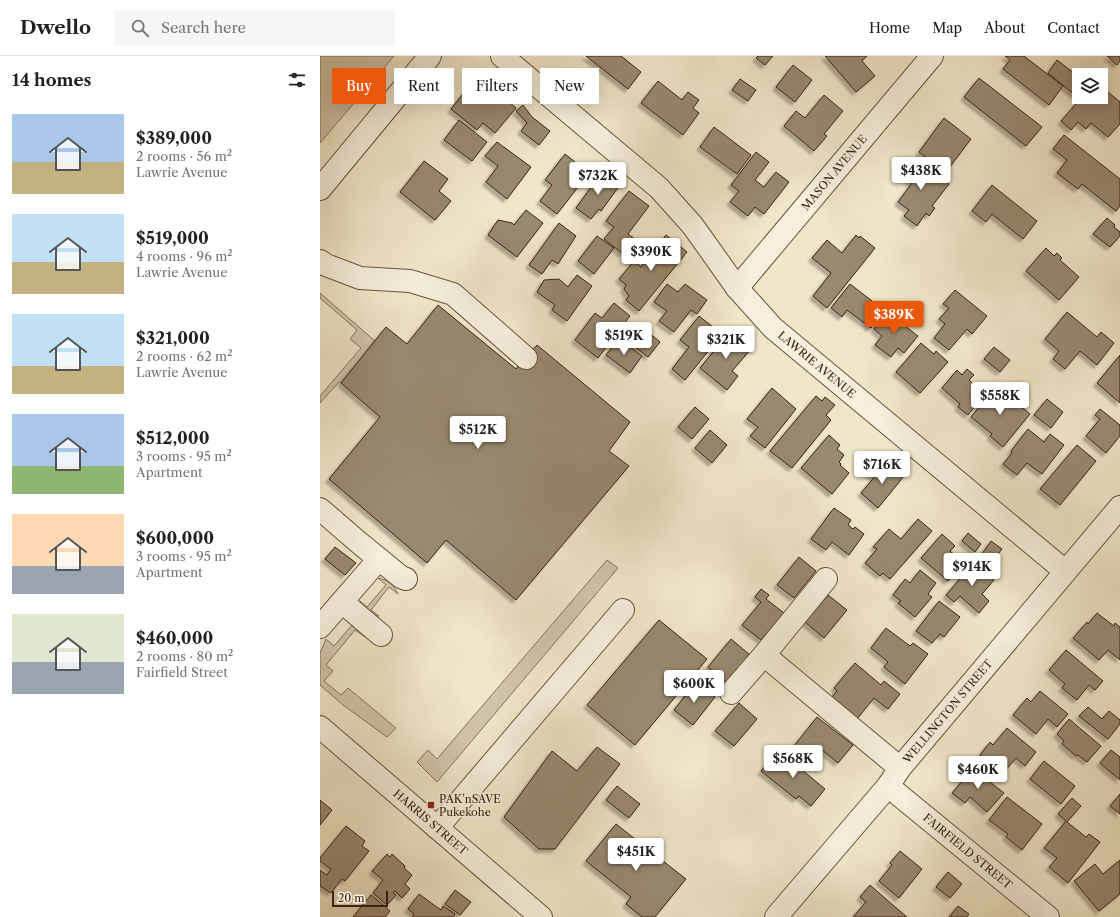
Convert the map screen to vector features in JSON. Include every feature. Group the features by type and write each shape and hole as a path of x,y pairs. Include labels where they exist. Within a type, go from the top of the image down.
{"street":[{"path":"320,189 430,56"},
{"name":"LAWRIE AVENUE","path":"502,56 659,188 693,226 737,288 773,328 1066,571"},
{"name":"MASON AVENUE","path":"737,288 932,56"},
{"path":"320,260 326,265 360,278 410,281 453,294 526,358"},
{"name":"WELLINGTON STREET","path":"776,917 888,786 900,768 1120,507"},
{"path":"320,509 401,577 406,579"},
{"path":"320,627 380,559"},
{"path":"731,693 826,579"},
{"path":"342,602 381,635"},
{"path":"437,828 623,610"},
{"path":"764,655 900,768"},
{"name":"HARRIS STREET","path":"320,727 541,917"},
{"name":"FAIRFIELD STREET","path":"888,786 1048,917"}],"shaded area":[{"path":"320,56 394,56 384,68 332,68 332,104 353,104 320,143"},
{"path":"320,293 375,341 341,383 339,382 320,403 320,396 361,348 350,339 357,330 320,298"},
{"path":"607,560 618,568 437,782 417,762 428,750 437,759"},
{"path":"378,578 390,583 398,594 389,587 371,610 379,616 375,616 361,604 360,601 367,607 386,585"},
{"path":"344,618 359,628 365,637 355,630 326,665 333,671 324,681 341,695 348,688 396,728 387,737 343,705 320,685 320,653 326,639 334,646 352,625"}],"building":[{"path":"586,56 621,56 641,72 628,89"},
{"path":"758,56 773,56 765,65 756,58"},
{"path":"825,56 867,56 862,61 875,76 856,92"},
{"path":"1005,56 1024,56 1063,86 1049,105 1003,69 1010,60"},
{"path":"1107,56 1120,56 1120,61 1117,65"},
{"path":"1057,60 1072,72 1072,93 1048,73"},
{"path":"793,65 812,80 795,102 776,87"},
{"path":"979,78 1042,127 1026,146 964,97"},
{"path":"740,79 756,90 748,101 732,90"},
{"path":"658,81 682,100 688,92 699,100 693,108 699,113 683,135 641,103"},
{"path":"1108,92 1120,102 1120,124 1108,137 1091,123 1086,129 1078,122 1071,130 1061,121 1076,104 1108,104"},
{"path":"462,95 462,104 511,104 516,108 495,133 483,123 477,130 451,109"},
{"path":"824,95 843,111 824,134 827,136 814,151 784,126 796,111 805,118"},
{"path":"523,105 532,117 550,131 539,145 521,131 527,123 516,111"},
{"path":"944,118 971,139 946,172 919,152"},
{"path":"459,120 487,142 472,161 444,140"},
{"path":"714,127 751,155 737,174 700,147"},
{"path":"1064,135 1120,179 1120,206 1116,211 1082,184 1078,189 1057,173 1067,160 1053,149"},
{"path":"497,142 531,167 507,199 486,182 498,166 485,156"},
{"path":"756,152 769,162 755,180 764,187 776,172 789,182 764,214 755,207 748,216 730,202 739,191 731,185"},
{"path":"565,154 589,173 557,214 540,201 552,185 545,180"},
{"path":"915,157 949,184 932,206 935,208 929,216 926,213 917,226 904,216 909,210 898,202 912,183 902,174"},
{"path":"424,161 448,179 439,191 451,201 435,220 400,192"},
{"path":"602,172 620,185 601,211 599,209 591,219 576,208"},
{"path":"992,185 1037,221 1023,239 992,214 986,222 972,211"},
{"path":"629,191 649,206 628,234 635,239 623,254 604,239 614,227 606,221"},
{"path":"526,210 543,223 517,257 488,235 498,220 512,223 514,225"},
{"path":"1107,218 1120,232 1120,236 1110,247 1093,234"},
{"path":"559,223 576,236 558,264 552,260 542,274 529,265"},
{"path":"666,235 687,252 639,311 626,300 629,296 624,289 626,285 619,279 634,261 641,267"},
{"path":"856,235 859,238 860,236 875,248 827,308 813,296 831,273 812,258 827,240 842,253"},
{"path":"597,236 614,248 594,274 578,261"},
{"path":"1046,248 1054,256 1057,253 1062,258 1060,260 1079,277 1059,300 1026,271"},
{"path":"577,275 592,286 567,321 552,310 555,305 537,292 544,280 559,279 568,287"},
{"path":"667,284 678,292 685,284 707,300 697,314 691,310 674,332 659,321 667,311 654,302"},
{"path":"850,284 885,311 871,328 847,310 842,317 831,308"},
{"path":"955,290 987,316 972,334 967,329 949,350 934,338 945,324 939,319 949,308 943,304"},
{"path":"614,303 630,316 598,358 575,340 595,313 602,318"},
{"path":"438,305 516,369 537,345 630,422 609,451 629,466 516,600 446,540 427,563 329,479 380,417 341,383 386,327 407,344"},
{"path":"887,312 918,336 904,353 898,348 891,357 875,345 882,336 874,329"},
{"path":"1067,312 1097,337 1101,332 1114,343 1097,365 1080,351 1065,369 1053,359 1059,351 1045,339"},
{"path":"699,316 722,334 685,380 672,369 689,347 680,340"},
{"path":"647,331 660,342 648,357 635,347"},
{"path":"730,331 751,349 732,371 738,376 727,390 700,368"},
{"path":"619,339 642,356 630,373 606,355"},
{"path":"921,343 934,354 936,351 948,362 920,393 896,372"},
{"path":"994,347 1010,360 1000,372 984,359"},
{"path":"1120,355 1120,403 1097,383"},
{"path":"967,369 974,375 969,380 985,394 968,415 958,407 960,404 942,388 957,370 962,375"},
{"path":"996,386 1030,414 1003,447 990,436 992,434 971,417"},
{"path":"772,388 796,409 765,448 750,436 758,427 747,419"},
{"path":"816,396 822,401 825,397 835,405 826,415 831,420 792,468 770,451"},
{"path":"1047,399 1063,412 1051,428 1034,415"},
{"path":"695,407 709,419 692,439 678,427"},
{"path":"1100,409 1120,425 1120,436 1106,453 1086,436 1100,419 1095,415"},
{"path":"1028,429 1044,442 1050,434 1064,445 1042,474 1027,463 1017,475 1003,464"},
{"path":"710,430 727,445 712,463 695,448"},
{"path":"829,435 840,445 837,449 844,455 839,462 841,464 840,465 849,473 832,494 801,468"},
{"path":"1077,445 1096,461 1060,505 1040,489"},
{"path":"875,454 885,462 873,477 863,469"},
{"path":"887,462 904,476 878,508 861,493"},
{"path":"834,508 851,520 848,525 853,529 855,527 864,534 849,555 832,542 826,550 811,539"},
{"path":"918,519 932,531 890,579 883,573 880,576 865,563 877,549 873,547 889,529 901,539"},
{"path":"968,533 981,544 975,552 962,541"},
{"path":"942,534 955,546 950,551 965,563 948,581 921,558"},
{"path":"991,541 1002,549 989,566 979,558"},
{"path":"335,547 356,563 345,575 325,559"},
{"path":"799,557 816,571 794,598 777,585"},
{"path":"976,560 986,569 983,571 994,580 982,594 989,601 979,613 960,596 954,602 946,595"},
{"path":"920,570 936,583 928,594 932,597 915,617 898,603 901,601 893,595 905,579 910,583"},
{"path":"761,589 769,595 766,599 784,613 761,640 742,625 761,602 755,597"},
{"path":"828,595 847,610 824,638 805,622"},
{"path":"939,601 960,617 944,637 940,634 932,643 916,631"},
{"path":"1097,613 1114,626 1115,623 1120,627 1120,660 1108,650 1099,660 1073,638"},
{"path":"659,620 707,659 635,745 587,705"},
{"path":"886,628 910,646 913,643 928,654 905,684 884,667 888,662 871,648"},
{"path":"731,639 750,655 727,683 708,667"},
{"path":"1066,650 1103,681 1095,690 1089,685 1077,700 1062,688 1065,684 1049,670"},
{"path":"855,663 881,685 884,681 900,694 888,709 874,698 857,719 831,698 837,691 834,688"},
{"path":"696,682 715,697 693,725 674,710"},
{"path":"1040,691 1068,714 1057,727 1048,719 1036,734 1013,715 1027,698 1031,702"},
{"path":"739,703 757,719 734,746 715,731"},
{"path":"1088,707 1102,719 1109,711 1120,720 1120,724 1108,739 1079,716"},
{"path":"817,717 853,745 838,763 821,749 808,766 790,751"},
{"path":"1069,719 1101,746 1087,762 1078,755 1076,756 1062,744 1064,741 1057,734"},
{"path":"1007,728 1036,752 1025,766 1016,758 1003,773 980,755 990,742 993,745"},
{"path":"597,747 620,764 555,849 539,849 504,817 552,751 577,771"},
{"path":"778,750 825,789 811,806 799,796 796,799 761,771"},
{"path":"1111,750 1120,757 1120,780 1100,763"},
{"path":"1044,761 1075,786 1061,804 1030,779"},
{"path":"973,768 980,773 981,772 987,777 985,778 1004,793 987,812 970,797 965,803 952,793"},
{"path":"617,786 640,804 629,818 606,800"},
{"path":"1120,794 1120,814 1110,806"},
{"path":"1007,797 1042,824 1022,850 1006,837 1008,834 989,820"},
{"path":"1072,798 1081,806 1067,822 1086,837 1089,834 1100,842 1068,883 1049,867 1057,858 1044,848 1066,821 1058,814"},
{"path":"320,800 332,810 320,825"},
{"path":"616,824 686,879 655,917 642,917 626,904 631,897 586,861"},
{"path":"346,826 365,841 362,846 369,851 345,881 342,879 331,893 320,886 320,870 327,875 331,869 320,861 320,858"},
{"path":"900,851 922,869 899,898 879,881 892,865 890,863"},
{"path":"387,854 390,857 392,854 412,875 405,884 410,889 402,898 395,891 393,893 396,895 387,905 373,893 383,880 372,871"},
{"path":"1120,860 1120,894 1099,911 1074,881 1095,864 1103,874"},
{"path":"948,872 962,884 950,898 936,887"},
{"path":"870,885 907,917 853,917 866,902 860,897"},
{"path":"455,890 471,902 460,915 445,904"},
{"path":"419,894 441,910 443,906 455,914 453,917 412,917 414,914 408,909"},
{"path":"371,895 390,911 385,917 353,917"},
{"path":"958,906 969,914 967,917 949,917"}],"place":[{"name":"PAK'nSAVE Pukekohe","path":"431,805"}]}
